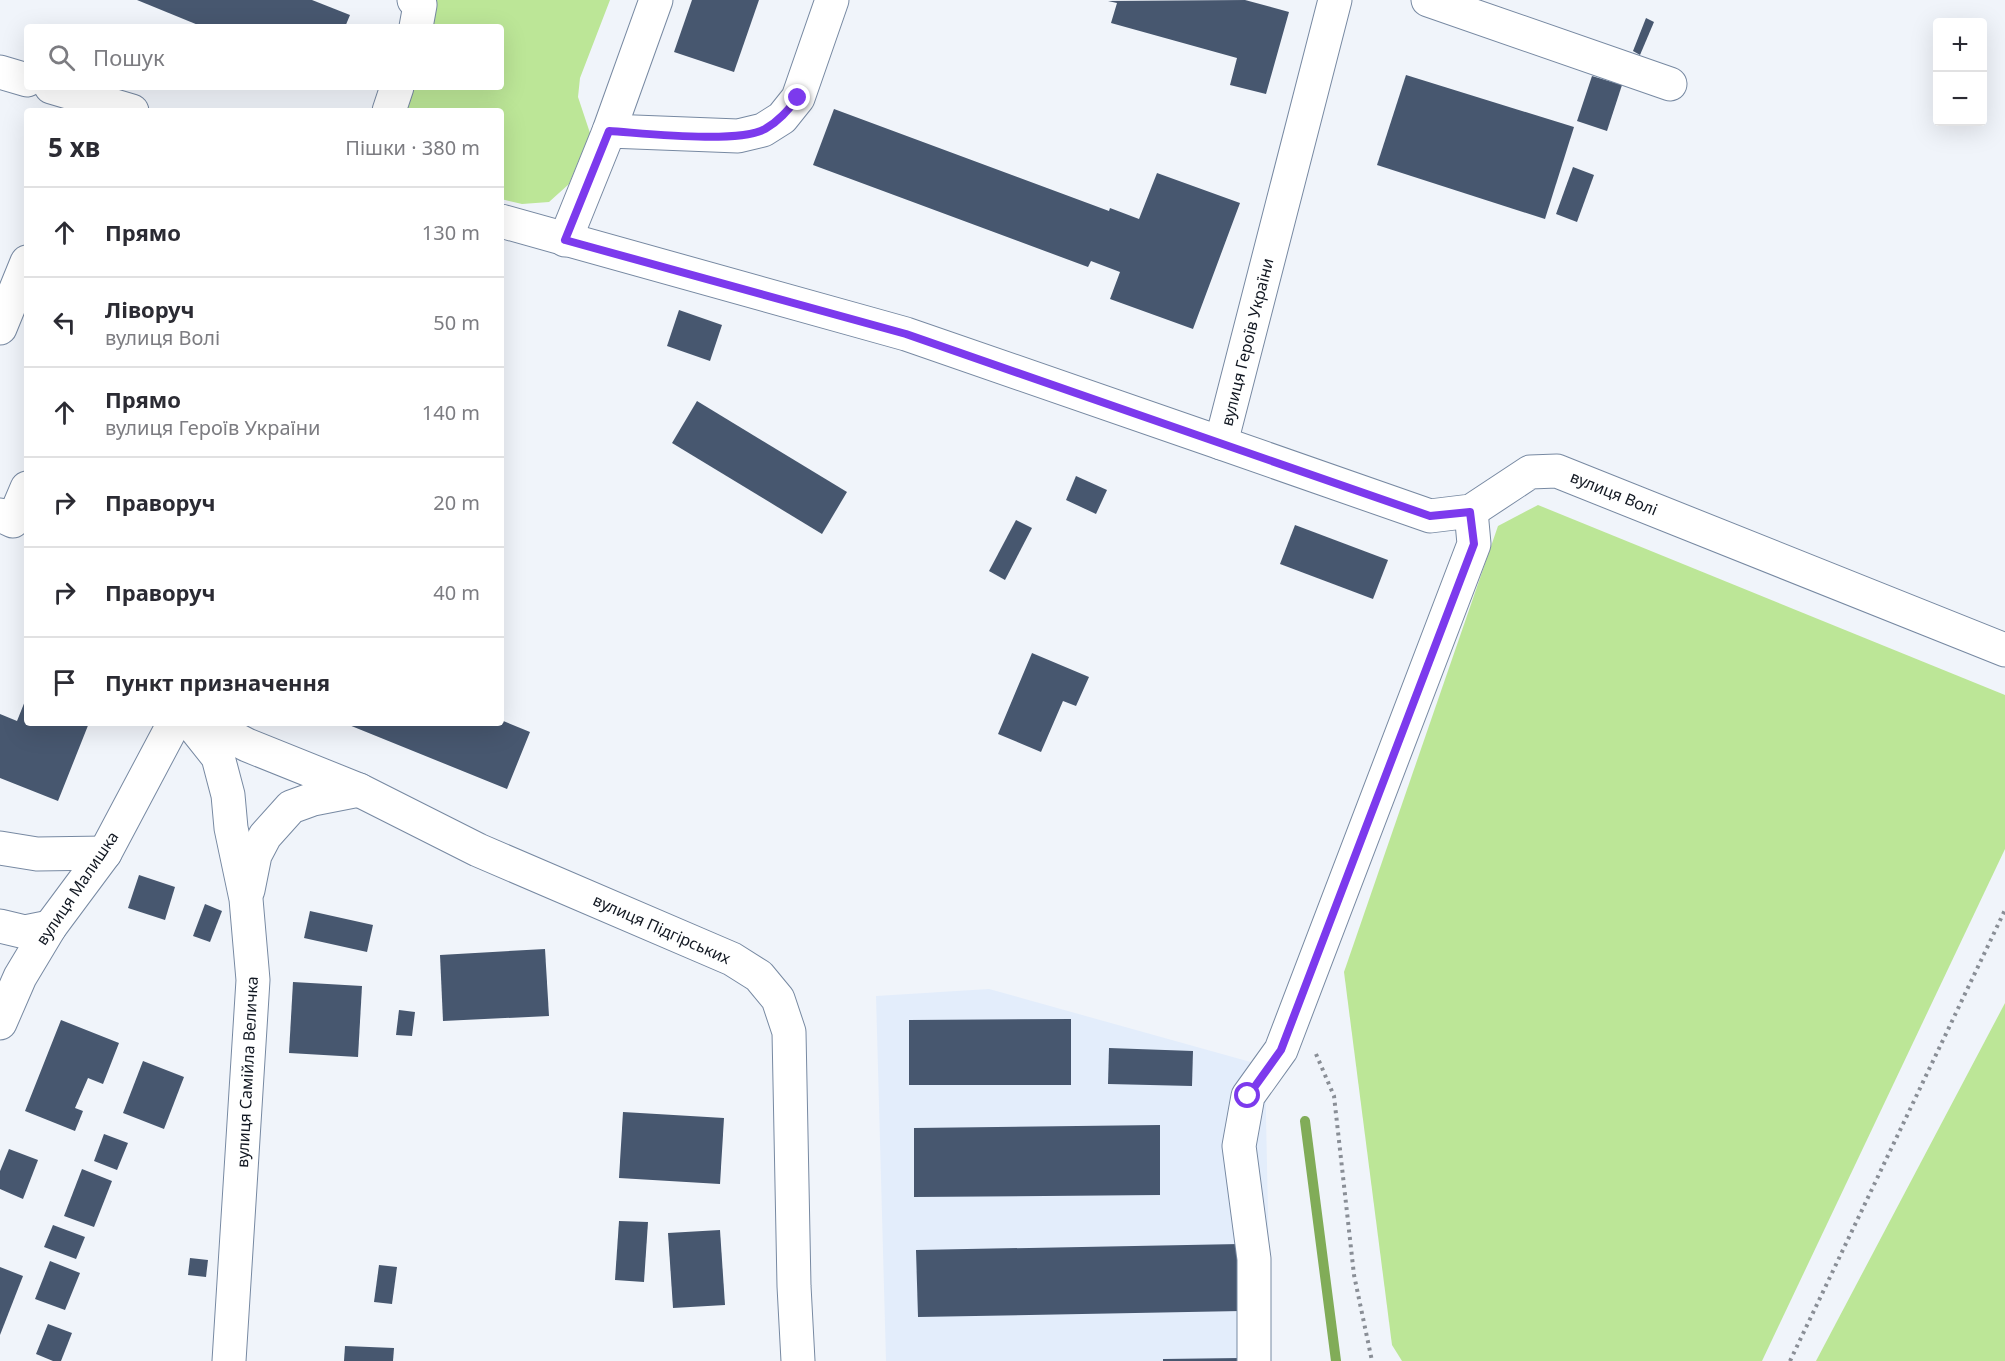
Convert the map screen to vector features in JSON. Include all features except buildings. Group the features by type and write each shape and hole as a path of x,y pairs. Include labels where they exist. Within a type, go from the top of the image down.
{"street":[{"path":"414,0 420,5 417,24"},
{"path":"565,240 609,131 656,0"},
{"path":"609,131 738,136 763,130 782,117 798,98 832,0"},
{"name":"вулиця Героїв України","path":"504,222 906,334 1221,443 1335,0"},
{"path":"1428,0 1670,84"},
{"path":"0,72 24,79"},
{"path":"58,90 92,105 112,108"},
{"path":"390,108 395,90"},
{"path":"11,322 24,273"},
{"name":"вулиця Волі","path":"1221,443 1430,516 1470,512 1530,472 1557,471 2005,650"},
{"path":"0,515 13,521 24,495"},
{"path":"1254,1361 1254,1259 1239,1146 1248,1096 1281,1050 1474,544 1470,512"},
{"name":"вулиця Малишка","path":"0,1023 20,977 50,927 105,853 172,726"},
{"name":"вулиця Самійла Величка","path":"193,726 218,757 228,795 231,828 246,899 253,980 229,1361"},
{"name":"вулиця Підгірських","path":"211,726 247,745 359,790 478,850 732,959 759,976 778,999 789,1032 794,1286 798,1361"},
{"path":"246,899 255,855 265,836 291,807 313,799 359,790"},
{"path":"0,848 37,854 105,853"},
{"path":"0,926 26,932 50,927"}],"path":[{"path":"1790,1361 2005,910"},
{"path":"1314,1048 1334,1096 1354,1275 1372,1361"}],"shaded area":[{"path":"989,989 1265,1066 1271,1361 886,1361 876,996"}],"green space":[{"path":"436,0 610,0 580,78 578,97 590,133 569,184 549,202 522,204 504,200 504,108 397,108 403,90 504,90 504,24 427,24"},
{"path":"1538,505 2005,695 2005,849 1762,1361 1402,1361 1392,1345 1344,972 1498,526"},
{"path":"2005,1003 2005,1361 1816,1361"}],"waterway":[{"path":"1305,1121 1336,1361"}],"route":[{"path":"798,98 782,117 763,130 738,136 609,131 565,240 906,334 1430,516 1470,512 1474,544 1281,1050 1248,1096"}]}
